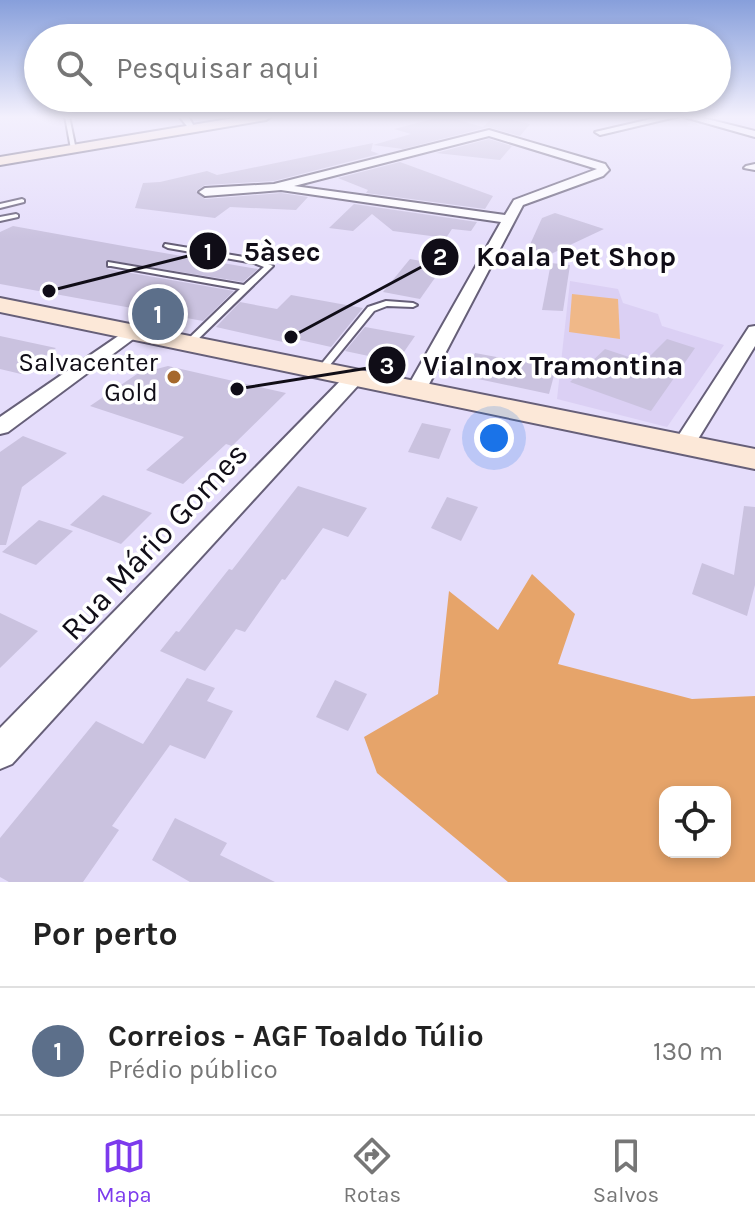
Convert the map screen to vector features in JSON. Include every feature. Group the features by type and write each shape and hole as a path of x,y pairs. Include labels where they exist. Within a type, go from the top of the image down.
{"main road":[{"path":"0,161 24,157"},
{"path":"0,305 755,459"}],"street":[{"path":"274,188 389,157"},
{"path":"417,388 518,203 603,170 601,166 573,157"},
{"path":"205,192 274,188 509,219"},
{"path":"684,444 755,331"},
{"path":"0,427 130,333"},
{"name":"Rua Mário Gomes","path":"0,752 356,376"}],"lane":[{"path":"0,206 22,201"},
{"path":"0,219 16,216"},
{"path":"168,246 269,266 188,344"},
{"path":"111,264 246,288"},
{"path":"322,369 371,309 386,303 413,305"}],"shaded area":[{"path":"570,281 618,289 623,303 658,314 662,326 724,345 667,427 557,399"},
{"path":"572,294 618,299 620,339 569,332"},
{"path":"532,574 575,614 558,664 692,699 755,696 755,882 508,882 377,773 364,737 438,694 449,591 498,630"}],"building":[{"path":"304,157 367,157 274,181 205,185 196,191 205,199 281,193 308,197 296,210 230,207 215,218 135,208 143,183 207,171 217,175"},
{"path":"474,157 502,157 500,160"},
{"path":"400,162 493,196 485,209 366,193 368,190 338,178"},
{"path":"354,204 477,222 471,231 452,229 446,238 393,231 372,214 353,231 329,228"},
{"path":"555,213 604,229 519,269 542,218"},
{"path":"13,226 258,269 243,282 106,260 108,269 234,291 203,321 0,284 0,232"},
{"path":"410,259 444,265 420,299 383,292"},
{"path":"551,263 570,265 563,311 542,310"},
{"path":"291,295 363,308 331,347 300,340 296,345 216,327 240,302 277,309"},
{"path":"365,327 415,336 397,362 345,351"},
{"path":"0,336 56,348 21,374 0,369"},
{"path":"667,339 695,348 651,411 570,382 605,349 644,362"},
{"path":"475,353 556,368 549,394 464,376"},
{"path":"168,366 286,393 232,446 226,444 183,484 146,470 184,437 90,406 137,374"},
{"path":"422,423 451,429 439,459 408,452"},
{"path":"23,436 67,453 22,487 6,545 0,545 0,452"},
{"path":"298,486 367,508 348,537 323,528 245,632 236,629 205,671 160,651 229,569 232,570"},
{"path":"103,495 152,513 121,544 70,525"},
{"path":"447,497 478,507 461,541 431,528"},
{"path":"744,506 755,507 755,585 747,616 692,594 702,563 734,575"},
{"path":"39,520 73,531 36,565 2,552"},
{"path":"0,613 38,631 0,668"},
{"path":"187,678 215,688 207,701 233,711 205,759 170,745 112,826 119,830 83,882 9,882 0,877 0,838 96,721 143,744"},
{"path":"335,680 367,694 348,731 316,717"},
{"path":"175,818 227,843 220,855 275,882 190,882 152,860"}],"place":[{"name":"5àsec","path":"49,291"},
{"name":"Correios - AGF Toaldo Túlio","path":"158,314"},
{"name":"Koala Pet Shop","path":"291,337"},
{"name":"Salvacenter Gold","path":"174,377"},
{"name":"ViaInox Tramontina","path":"237,389"}]}
